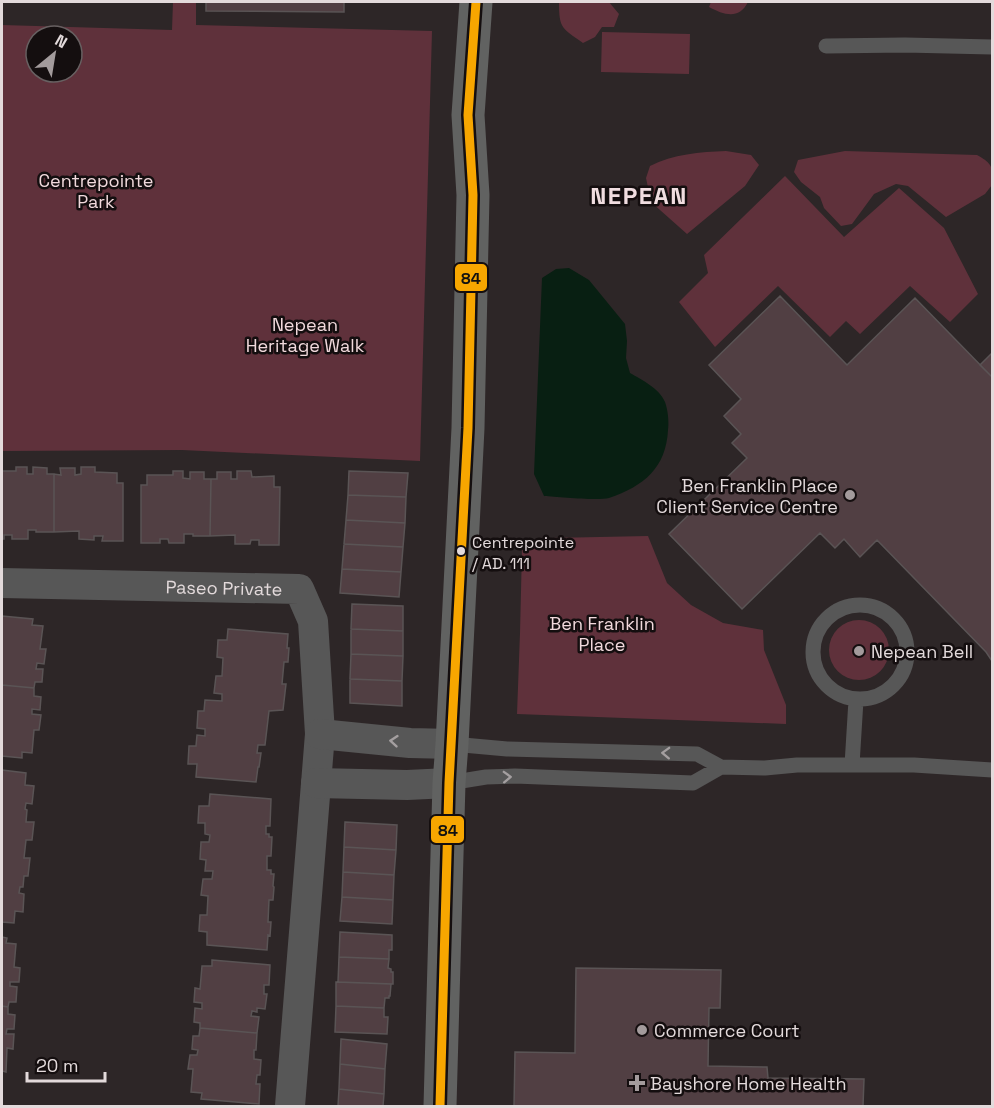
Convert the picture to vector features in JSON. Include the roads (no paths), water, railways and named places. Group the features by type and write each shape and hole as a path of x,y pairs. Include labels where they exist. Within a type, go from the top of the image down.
{"street":[{"path":"440,1107 449,783 468,428 473,195 468,115 476,2"},
{"name":"Paseo Private","path":"2,583 299,589 313,621 320,735 290,1107"},
{"path":"320,735 410,743 452,744"},
{"path":"316,783 449,783"}],"lane":[{"path":"826,46 993,47"},
{"path":"866,605 880,609 894,619 903,632 908,648 906,665 899,680 888,692 873,699 856,700 841,697 828,688 819,677 813,663 812,648 816,633 824,620 836,611 850,606 866,605"},
{"path":"852,765 856,700"},
{"path":"452,744 507,749 697,754 721,767 914,765 993,770"},
{"path":"449,783 486,777 515,776 693,783 721,767"}],"place":[{"name":"Ben Franklin Place Client Service Centre","path":"850,495"},
{"name":"Centrepointe / AD. 111","path":"461,551"},
{"name":"Nepean Bell","path":"859,651"},
{"name":"Commerce Court","path":"642,1030"},
{"name":"Bayshore Home Health","path":"637,1083"}],"district":[{"name":"NEPEAN","path":"639,195"}],"park label":[{"name":"Centrepointe Park","path":"96,190"},
{"name":"Nepean Heritage Walk","path":"305,334"},
{"name":"Ben Franklin Place","path":"602,633"}]}
